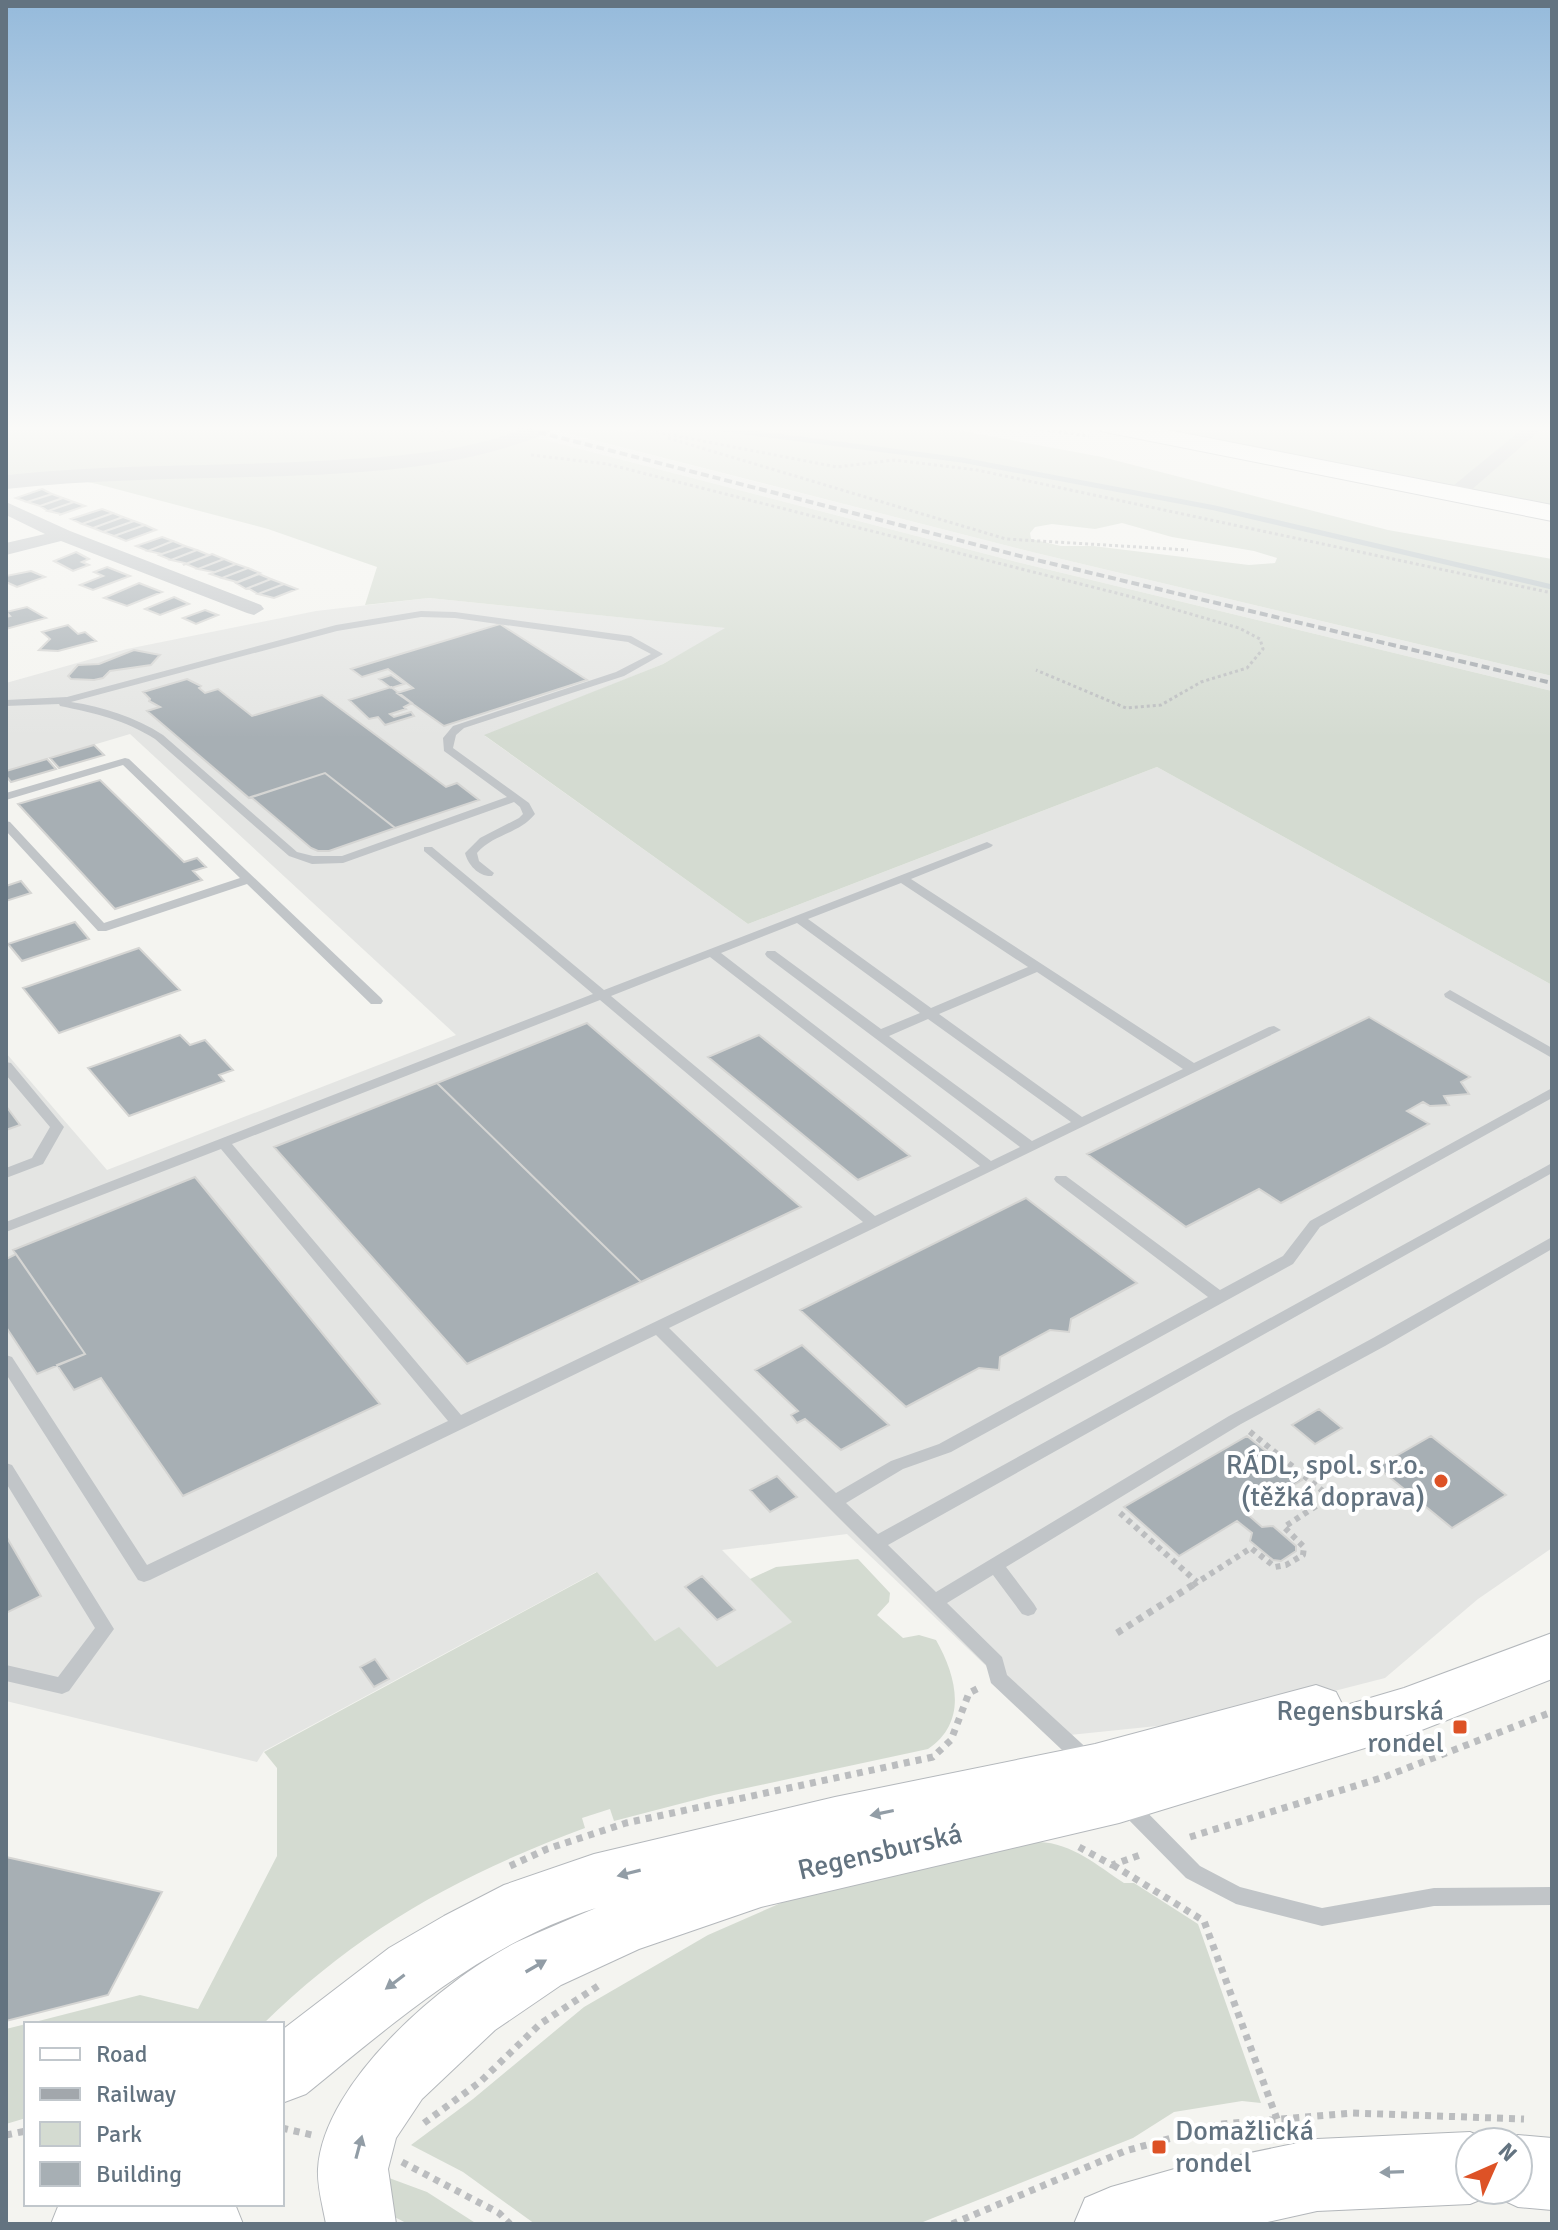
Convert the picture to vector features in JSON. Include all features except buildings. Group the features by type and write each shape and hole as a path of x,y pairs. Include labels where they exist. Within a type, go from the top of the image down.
{"main road":[{"name":"Regensburská","path":"361,2224 353,2169 365,2124 398,2076 461,2018 538,1964 623,1926 761,1880 1107,1783 1552,1640"},
{"name":"Regensburská","path":"284,2069 412,1969 526,1905 594,1881 835,1823 1107,1783 1414,1709 1552,1655"},
{"path":"1111,2224 1178,2205 1317,2175 1454,2169"},
{"path":"89,2224 117,2206"},
{"path":"89,2224 163,2220 206,2224"}],"street":[{"path":"53,530 254,609"},
{"path":"6,549 63,535"}],"lane":[{"path":"52,702 336,628 421,614 455,615 631,639 658,654 620,674 460,726 451,732 447,739 448,749 525,805 529,814 526,819 477,844 471,853 473,862 488,873"},
{"path":"6,703 52,702 95,708 136,721 159,737 293,854 312,860 343,859 516,798"},
{"path":"6,797 125,761 376,1001"},
{"path":"6,824 102,928 249,879"},
{"path":"6,1227 987,845"},
{"path":"428,849 874,1223"},
{"path":"902,878 1193,1069"},
{"path":"798,918 1081,1123"},
{"path":"711,952 990,1167"},
{"path":"771,954 1030,1147"},
{"path":"879,1035 1038,967"},
{"path":"1450,994 1552,1054"},
{"path":"6,1361 144,1575 1274,1030"},
{"path":"6,1066 57,1127 38,1161 6,1173"},
{"path":"835,1502 897,1465 945,1448 1288,1260 1315,1224 1552,1092"},
{"path":"223,1142 459,1423"},
{"path":"877,1543 1552,1167"},
{"path":"1061,1179 1219,1297"},
{"path":"935,1601 1235,1420 1550,1245"},
{"path":"658,1327 995,1662 998,1678 1107,1783 1193,1872 1236,1895 1322,1917 1434,1897 1552,1896"},
{"path":"6,1469 105,1629 62,1686 6,1673"},
{"path":"995,1565 1028,1609"}],"path":[{"path":"872,530 1239,628 1260,639 1263,649 1247,668 1201,682 1161,705 1126,708 1036,670"},
{"path":"976,530 1006,539 1188,550"},
{"path":"1258,530 1552,593"},
{"path":"1117,1633 1251,1548 1275,1567 1286,1565 1303,1555 1304,1547 1284,1527 1330,1497 1235,1420"},
{"path":"1105,1499 1197,1582"},
{"path":"1112,1865 1212,1828 1384,1777 1552,1712"},
{"path":"1070,1842 1204,1921 1277,2119"},
{"path":"421,2126 480,2082 540,2024 613,1976"}],"shaded area":[{"path":"894,530 946,530 1552,676 1552,691"},
{"path":"429,598 727,628 663,664 485,736 748,924 1157,767 1552,985 1552,1548 1478,1599 1385,1678 1225,1719 1060,1736 847,1534 722,1550 793,1622 717,1667 679,1628 655,1641 596,1572 264,1751 257,1762 6,1701 6,1053 107,1170 456,1035 130,734 6,771 6,683 127,649 316,611"}],"green space":[{"path":"271,530 894,530 1552,691 1552,985 1157,767 748,924 484,735 663,664 725,628 429,598 365,605 377,567"},
{"path":"946,530 1032,530 1031,539 1061,546 1093,546 1249,565 1275,563 1277,558 1147,530 1388,530 1552,559 1552,676"},
{"path":"858,1559 890,1593 889,1602 877,1615 903,1638 919,1635 936,1640 943,1654 955,1698 954,1712 941,1738 928,1749 714,1795 614,1821 610,1809 582,1818 585,1828 495,1865 413,1908 374,1933 300,1990 265,2022 35,2022 140,1995 198,2009 277,1856 277,1768 264,1752 597,1572 655,1641 679,1627 717,1667 792,1622 750,1579 776,1567"},
{"path":"1039,1842 1074,1851 1124,1883 1134,1883 1198,1924 1261,2103 1242,2101 1174,2112 1133,2138 918,2224 535,2224 463,2172 411,2145 473,2099 584,2007 708,1935 813,1889"},
{"path":"24,2024 24,2119 6,2124 6,2029"},
{"path":"362,2168 427,2192 477,2224 408,2224 385,2212"}],"waterway":[{"path":"1309,530 1552,587"}],"railway":[{"path":"919,530 1552,683"}],"place":[{"name":"RÁDL, spol. s r.o. (těžká doprava)","path":"1441,1481"},
{"name":"Regensburská rondel","path":"1460,1727"},
{"name":"Domažlická rondel","path":"1159,2147"}]}
